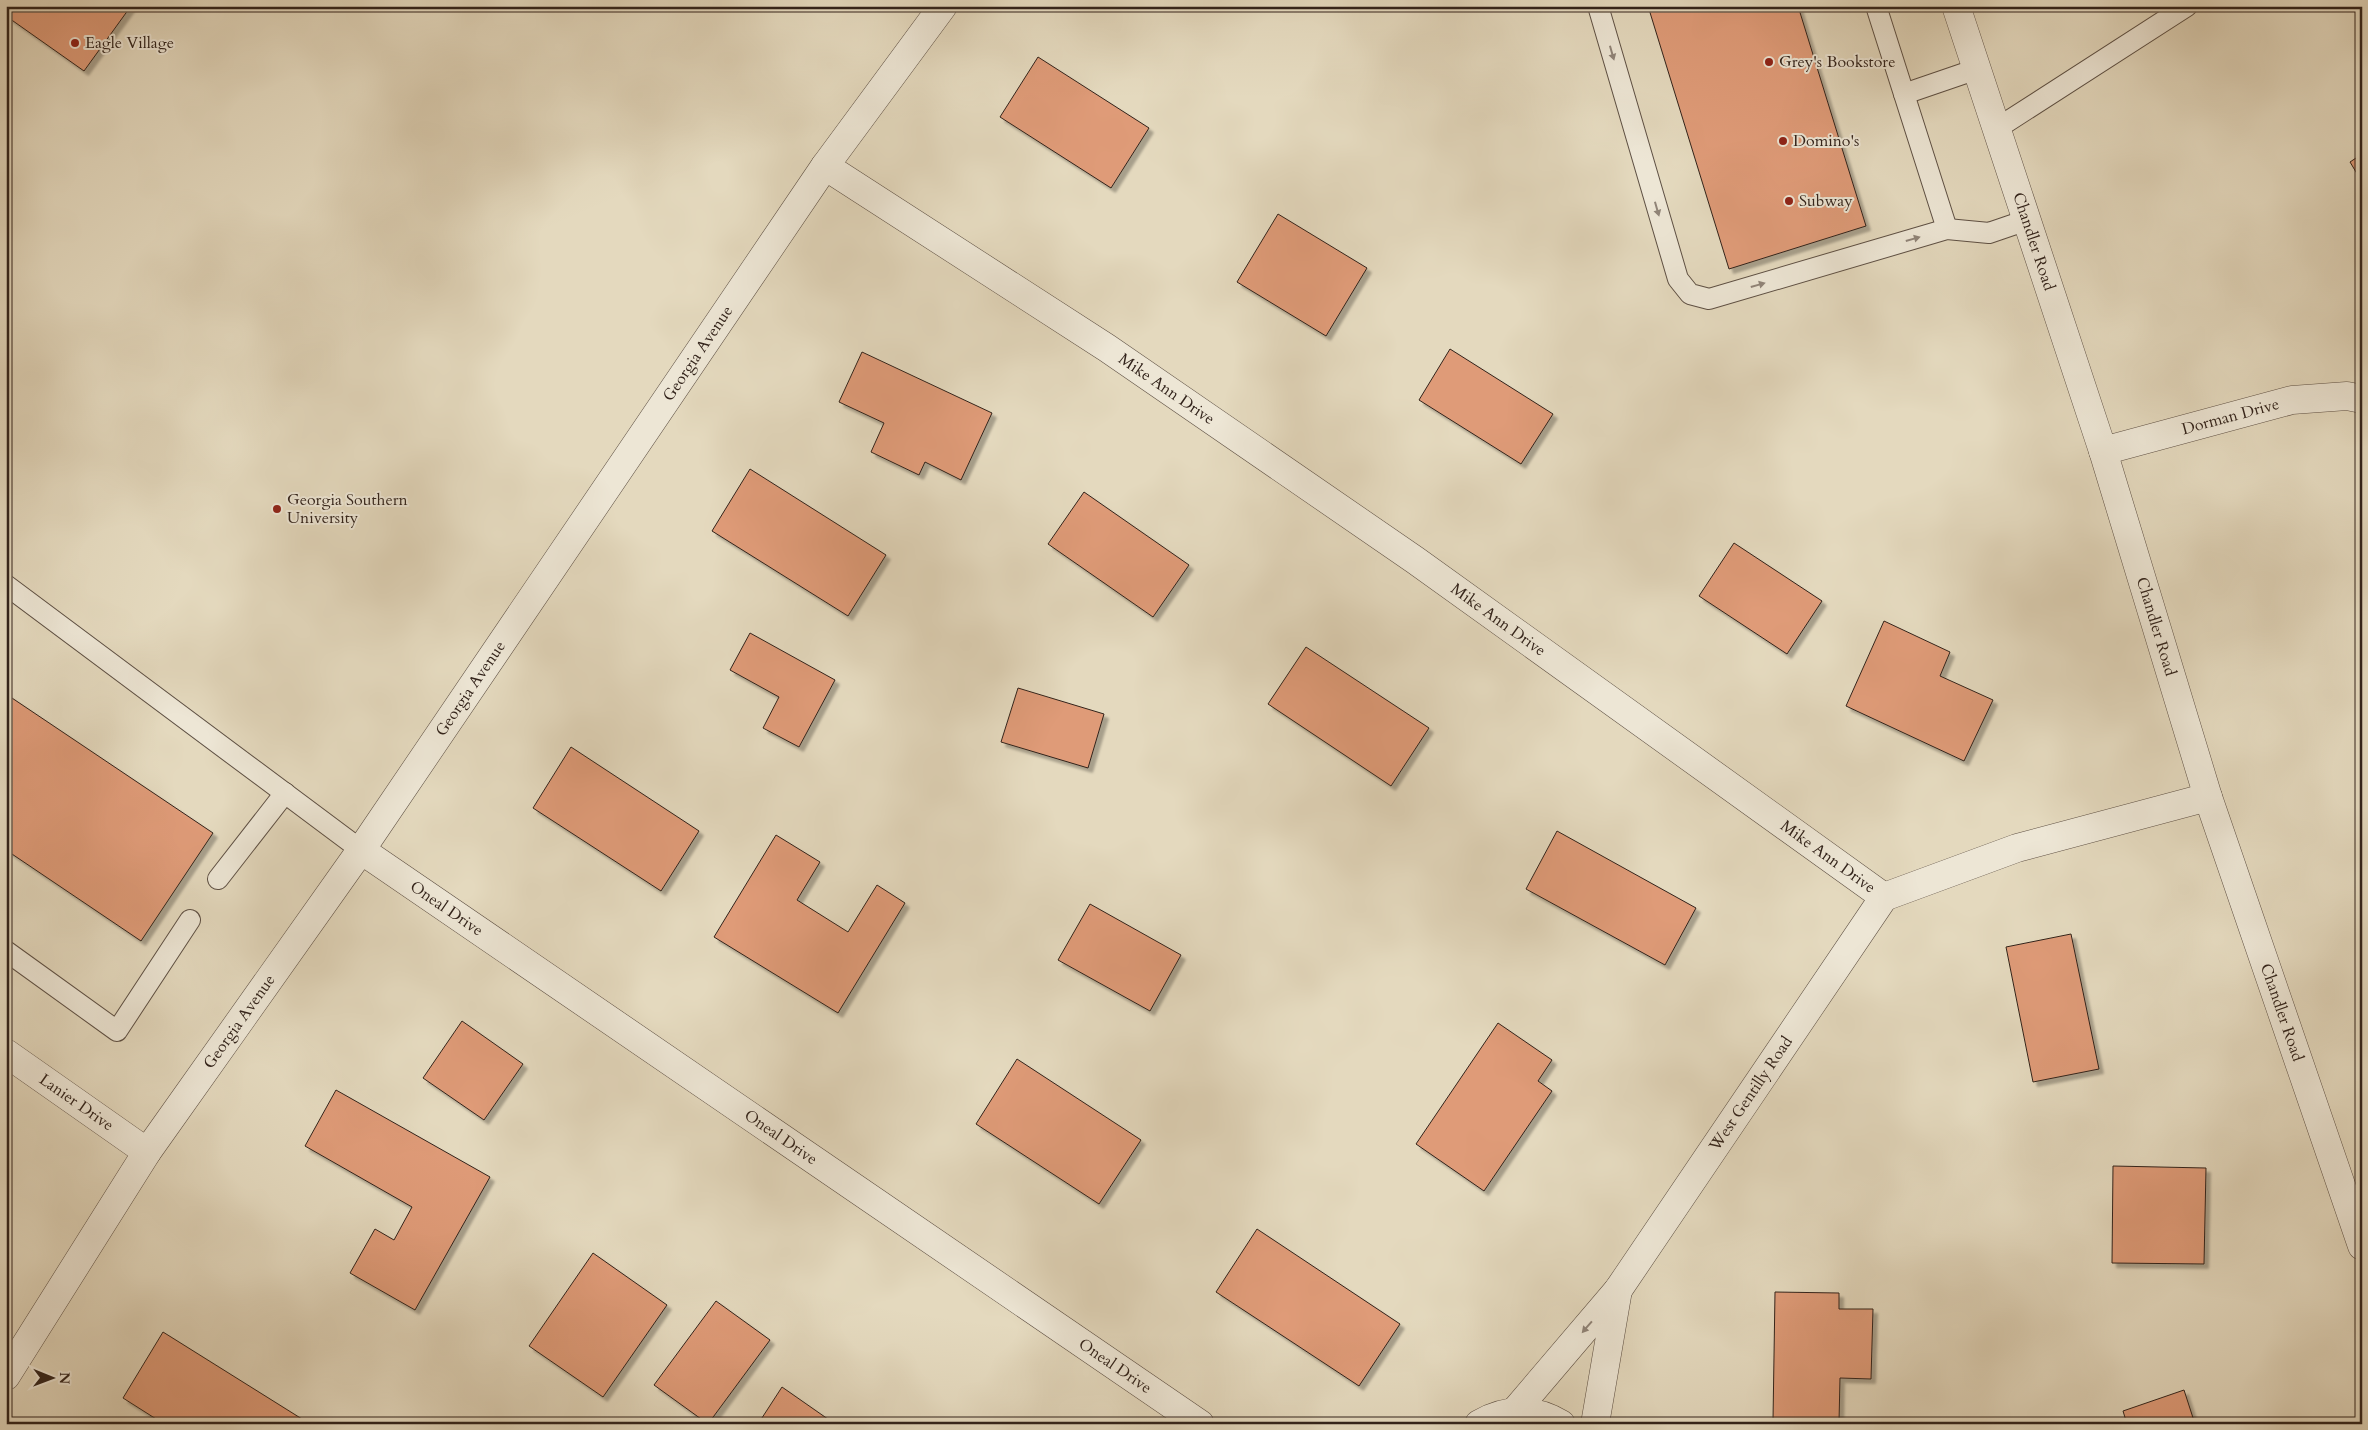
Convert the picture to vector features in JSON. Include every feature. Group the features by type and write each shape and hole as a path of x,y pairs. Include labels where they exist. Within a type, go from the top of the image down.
{"street":[{"name":"Georgia Avenue","path":"6,1376 147,1152 361,850 825,166 943,6"},
{"name":"Chandler Road","path":"1956,6 2103,451 2208,797 2362,1246"},
{"name":"Mike Ann Drive","path":"825,166 1107,348 1415,560 1884,897 2017,848 2208,797"},
{"name":"Dorman Drive","path":"2103,451 2292,400 2347,396 2362,399"},
{"name":"Oneal Drive","path":"361,850 1200,1424"},
{"name":"West Gentilly Road","path":"1515,1411 1618,1290 1884,897"},
{"name":"Lanier Drive","path":"6,1053 147,1152"},
{"name":"West Gentilly Road","path":"1595,1424 1618,1290"},
{"path":"1479,1424 1492,1416 1515,1411 1538,1413 1561,1424"}],"lane":[{"path":"1598,6 1678,279 1690,294 1709,299 1947,230 1989,233 2027,220"},
{"path":"1876,6 1947,230"},
{"path":"1996,129 2187,6"},
{"path":"1904,94 1977,70"},
{"path":"6,585 286,792 361,850"},
{"path":"218,879 286,792"},
{"path":"6,951 116,1031 190,920"}],"building":[{"name":"Eagle Village","path":"6,6 131,6 84,71 6,16"},
{"path":"1648,6 1798,6 1866,226 1729,269"},
{"path":"1038,57 1149,128 1111,188 1000,117"},
{"path":"2362,154 2362,182 2350,162"},
{"path":"1278,214 1367,268 1326,336 1237,282"},
{"path":"1450,349 1553,414 1521,464 1419,400"},
{"path":"862,352 992,413 961,480 925,462 919,475 871,452 884,423 839,402"},
{"path":"750,469 886,555 848,616 712,531"},
{"path":"1084,492 1189,565 1153,617 1048,544"},
{"path":"1734,543 1822,601 1787,654 1699,596"},
{"path":"1884,621 1950,652 1940,676 1993,700 1964,761 1846,706"},
{"path":"750,633 835,680 799,747 763,728 779,697 730,670"},
{"path":"1306,647 1429,728 1391,786 1268,704"},
{"path":"1018,688 1104,714 1088,768 1001,742"},
{"path":"6,694 213,833 141,941 6,850"},
{"path":"571,747 699,831 661,891 533,808"},
{"path":"1557,831 1696,908 1665,965 1526,889"},
{"path":"776,835 820,862 797,900 848,932 877,885 905,903 838,1013 714,937"},
{"path":"1090,904 1181,955 1150,1011 1058,960"},
{"path":"2071,934 2099,1069 2033,1082 2006,947"},
{"path":"462,1021 523,1064 484,1120 423,1078"},
{"path":"1498,1023 1552,1060 1538,1081 1552,1091 1484,1191 1416,1144"},
{"path":"1017,1059 1141,1140 1099,1204 976,1124"},
{"path":"336,1090 490,1177 415,1310 350,1273 375,1229 394,1240 412,1207 305,1146"},
{"path":"2113,1166 2206,1168 2204,1264 2112,1263"},
{"path":"1257,1229 1400,1324 1359,1386 1216,1292"},
{"path":"593,1253 667,1305 603,1397 529,1346"},
{"path":"1775,1292 1839,1293 1839,1309 1873,1309 1871,1379 1840,1378 1839,1422 1773,1420"},
{"path":"716,1301 770,1340 708,1424 654,1385"},
{"path":"163,1332 310,1424 164,1424 123,1398"},
{"path":"782,1387 835,1424 758,1424"},
{"path":"2184,1390 2195,1424 2127,1424 2123,1411"}],"place":[{"name":"Eagle Village","path":"75,43"},
{"name":"Grey's Bookstore","path":"1769,62"},
{"name":"Domino's","path":"1783,141"},
{"name":"Subway","path":"1789,201"},
{"name":"Georgia Southern University","path":"277,509"}]}
